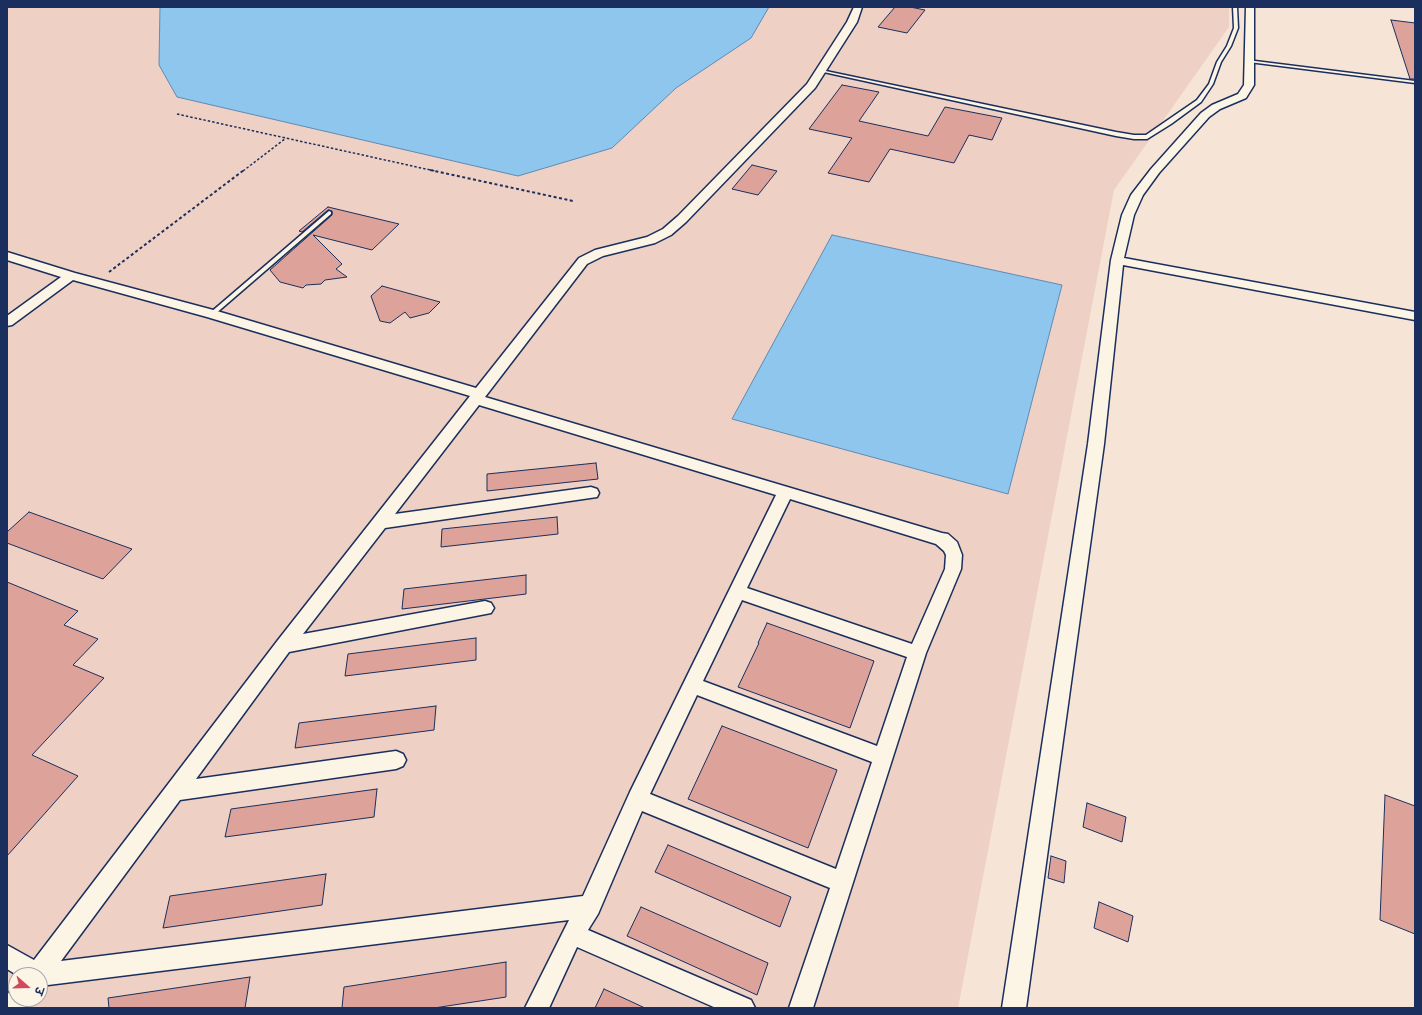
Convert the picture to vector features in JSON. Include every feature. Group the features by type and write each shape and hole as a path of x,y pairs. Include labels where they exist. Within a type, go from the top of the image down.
{"street":[{"path":"44,967 284,646 583,261 599,253 651,240 667,232 682,219 811,86 852,22 858,7"},
{"path":"1014,1008 1096,444 1117,260 1128,215 1137,194 1155,171 1205,115 1216,107 1242,96 1249,85 1250,7"},
{"path":"7,256 94,283 212,314 785,492 942,539 951,546 954,555 953,569 917,653 801,1008"},
{"path":"1117,260 1415,316"},
{"path":"7,322 71,276"},
{"path":"537,1008 572,934 590,906 637,799 785,492"},
{"path":"380,522 591,493"},
{"path":"736,591 917,653"},
{"path":"284,646 485,608"},
{"path":"692,685 883,757"},
{"path":"175,791 396,760"},
{"path":"637,799 842,882"},
{"path":"48,974 590,906"},
{"path":"572,934 743,1008"},
{"path":"7,956 25,967"}],"lane":[{"path":"821,71 1116,134 1134,137 1147,137 1199,101 1211,84 1219,62 1236,28 1235,7"},
{"path":"1249,61 1415,82"},
{"path":"212,314 329,213"}],"path":[{"path":"177,114 573,201"},
{"path":"94,283 286,138"}],"shaded area":[{"path":"7,7 1229,7 1229,27 1114,190 958,1008 7,1008"}],"water":[{"path":"160,7 769,7 751,38 676,88 612,148 518,176 177,97 159,65"},
{"path":"832,235 1062,285 1008,494 732,419"}],"building":[{"path":"895,7 910,7 925,10 907,33 878,27"},
{"path":"1391,20 1415,23 1415,79 1410,79"},
{"path":"842,85 879,92 859,121 928,136 945,107 1002,118 992,140 969,135 954,163 890,149 869,182 828,173 852,138 809,129"},
{"path":"752,165 777,171 758,195 732,189"},
{"path":"328,207 399,224 372,250 313,235 342,264 336,269 347,277 325,280 321,284 306,285 303,288 280,282 270,270 332,215 332,211 328,210 302,232 299,231"},
{"path":"382,286 440,302 429,313 410,318 405,312 390,323 380,321 371,296"},
{"path":"596,463 598,479 487,491 487,474"},
{"path":"29,512 132,549 103,579 7,543 7,532"},
{"path":"557,517 558,534 441,547 442,529"},
{"path":"526,575 526,594 402,609 404,589"},
{"path":"7,582 78,611 64,625 98,639 73,665 104,678 32,755 78,776 7,856"},
{"path":"767,623 874,661 850,728 738,687"},
{"path":"476,638 476,660 345,676 348,654"},
{"path":"436,706 434,730 295,748 299,723"},
{"path":"722,726 837,770 808,848 688,799"},
{"path":"377,789 374,817 225,837 231,809"},
{"path":"1385,795 1415,806 1415,934 1380,920"},
{"path":"1087,803 1126,817 1122,842 1083,827"},
{"path":"668,845 791,897 780,927 655,872"},
{"path":"1051,856 1066,861 1064,883 1048,878"},
{"path":"326,874 322,905 163,928 170,896"},
{"path":"1099,902 1133,916 1128,942 1094,928"},
{"path":"641,907 768,963 757,995 627,936"},
{"path":"506,962 506,997 434,1008 342,1008 344,987"},
{"path":"250,977 245,1008 109,1008 108,998"},
{"path":"604,989 645,1008 595,1008"}]}
